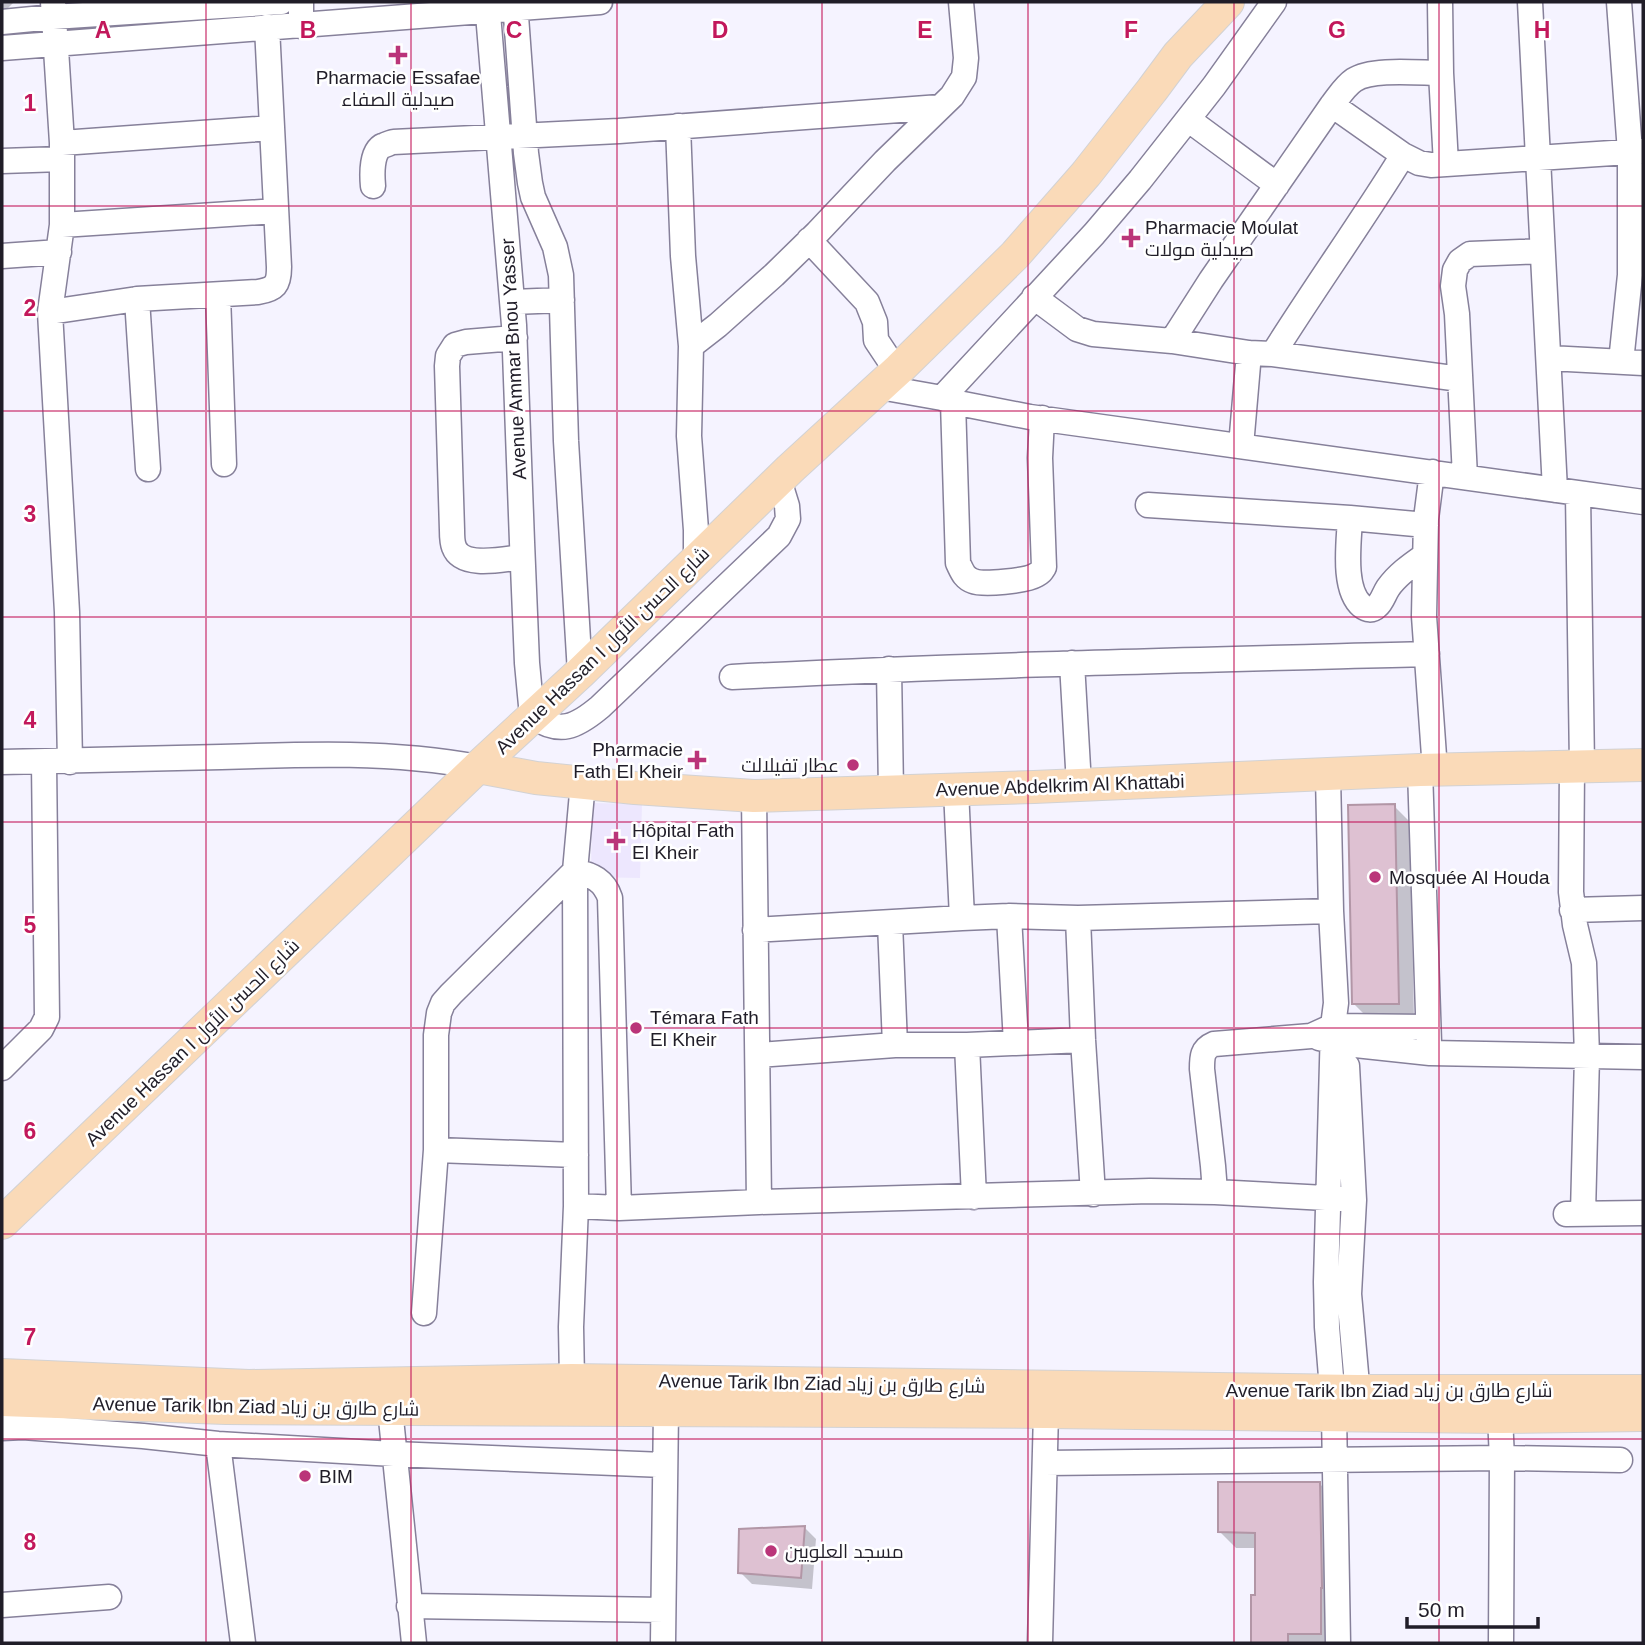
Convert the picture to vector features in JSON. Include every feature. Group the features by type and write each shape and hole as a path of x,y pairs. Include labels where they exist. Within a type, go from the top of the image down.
{"main road":[{"name":"Avenue Hassan I شارع الحسن الأول","path":"1178,55 1203,2"},
{"name":"Avenue Hassan I شارع الحسن الأول","path":"2,1223 779,480 890,378 1014,255 1124,127 1178,55 1228,2"},
{"name":"Avenue Abdelkrim Al Khattabi","path":"478,767 536,778 674,792 754,796 1328,776 1428,770 1643,765"},
{"name":"Avenue Tarik Ibn Ziad شارع طارق بن زياد","path":"2,1375 249,1386 572,1380 1346,1402 1500,1417 1643,1415"},
{"name":"Avenue Tarik Ibn Ziad شارع طارق بن زياد","path":"2,1400 226,1408 1046,1412 1643,1391"}],"street":[{"path":"2,22 53,9 281,2"},
{"path":"2,48 267,27 301,14 600,2"},
{"path":"691,346 718,325 809,240 960,86 966,58 961,2"},
{"path":"1042,418 1040,458 1044,567 1041,572 1022,580 972,581 963,574 958,563 948,400 1034,298 1120,205 1189,121 1274,2"},
{"path":"1440,2 1446,164"},
{"path":"1530,2 1549,358 1566,492 1577,766 1571,892 1572,910 1584,963 1587,1056 1574,1213 1643,1213"},
{"path":"1549,358 1632,362 1637,275 1634,66 1619,2"},
{"path":"515,5 530,184 559,259 561,275 566,441 580,673"},
{"name":"Avenue Ammar Bnou Yasser","path":"487,6 513,302 522,557 532,716"},
{"path":"53,9 62,151 62,225 50,312 67,612 70,762"},
{"path":"50,312 137,299 271,289 276,284 279,267 267,27"},
{"path":"1172,341 1332,105 1352,81 1363,75 1441,73"},
{"path":"1332,105 1403,155 1419,163 1431,165 1637,152"},
{"path":"373,186 377,151 393,142 619,131 940,107"},
{"path":"1189,121 1277,185"},
{"path":"678,126 683,256 691,346 689,436 696,530 685,570 701,609"},
{"path":"2,161 62,151 272,128"},
{"path":"1241,446 1261,354 1312,293 1403,155"},
{"path":"62,225 276,211"},
{"path":"507,232 550,234"},
{"path":"809,240 867,302 875,322 876,341 888,358 890,378 948,400 1042,418 1643,502"},
{"path":"1465,477 1457,314 1453,286 1455,270 1460,261 1470,254 1542,251"},
{"path":"2,256 59,252"},
{"path":"218,295 224,464"},
{"path":"1034,298 1077,329 1093,334 1172,341 1460,379"},
{"path":"137,299 148,468"},
{"path":"513,302 562,300"},
{"path":"515,338 466,342 455,345 448,356 452,530 453,545 457,553 466,559 481,561 522,557"},
{"path":"1430,1053 1424,556 1432,472"},
{"path":"532,716 553,727 572,726 585,720 779,536 788,519 779,480"},
{"path":"1148,505 1426,525"},
{"path":"1350,518 1348,572 1351,589 1366,609 1378,606 1388,587 1424,556"},
{"path":"732,677 889,669 1427,654"},
{"path":"1072,663 1079,785"},
{"path":"889,669 891,790"},
{"path":"2,762 369,755 405,756 478,767"},
{"path":"2,1068 36,1034 47,1017 44,762"},
{"path":"1328,776 1334,1029 1349,1294 1346,1402 1335,1460 1338,1643"},
{"path":"572,1380 571,1327 576,1206 575,871 583,782"},
{"path":"956,790 962,918"},
{"path":"754,796 759,1202"},
{"path":"575,871 594,876 607,889 610,898 620,1208"},
{"path":"424,1313 436,1150 436,1035 439,1013 443,1003 575,871"},
{"path":"1572,910 1643,908"},
{"path":"755,930 1009,916 1078,918 1331,911"},
{"path":"1009,916 1017,1043"},
{"path":"1078,918 1093,1194"},
{"path":"890,923 895,1045"},
{"path":"1215,1192 1202,1069 1205,1049 1214,1044 1334,1029 1428,1027"},
{"path":"1334,1029 1430,1053 1643,1057"},
{"path":"758,1055 895,1045 1083,1040"},
{"path":"967,1045 974,1197"},
{"path":"576,1053 616,1053"},
{"path":"436,1150 576,1155"},
{"path":"576,1206 620,1208 1150,1191 1342,1199"},
{"path":"390,1409 414,1643"},
{"path":"663,1643 666,1410"},
{"path":"1040,1643 1046,1412"},
{"path":"1500,1417 1501,1643"},
{"path":"2,1428 23,1427 218,1444 394,1454 664,1465"},
{"path":"218,1444 243,1643"},
{"path":"1045,1463 1502,1458 1620,1460"},
{"path":"2,1605 108,1597"},
{"path":"409,1606 663,1611"}],"shaded area":[{"name":"Hôpital Fath El Kheir","path":"592,803 642,804 640,878 591,877"}],"building":[{"name":"Mosquée Al Houda","path":"1395,804 1399,1004 1352,1004 1348,805"},
{"path":"1218,1482 1320,1482 1321,1634 1288,1634 1288,1643 1251,1643 1251,1595 1255,1595 1255,1533 1218,1532"},
{"name":"مسجد العلويين","path":"805,1526 801,1578 738,1573 739,1529"}],"place":[{"name":"Pharmacie Essafae صيدلية الصفاء","path":"398,55"},
{"name":"Pharmacie Moulat صيدلية مولات","path":"1131,238"},
{"name":"Pharmacie Fath El Kheir","path":"697,760"},
{"name":"عطار تفيلالت","path":"853,765"},
{"name":"Hôpital Fath El Kheir","path":"616,841"},
{"name":"Mosquée Al Houda","path":"1375,877"},
{"name":"Témara Fath El Kheir","path":"636,1028"},
{"name":"BIM","path":"305,1476"},
{"name":"مسجد العلويين","path":"771,1551"}]}
